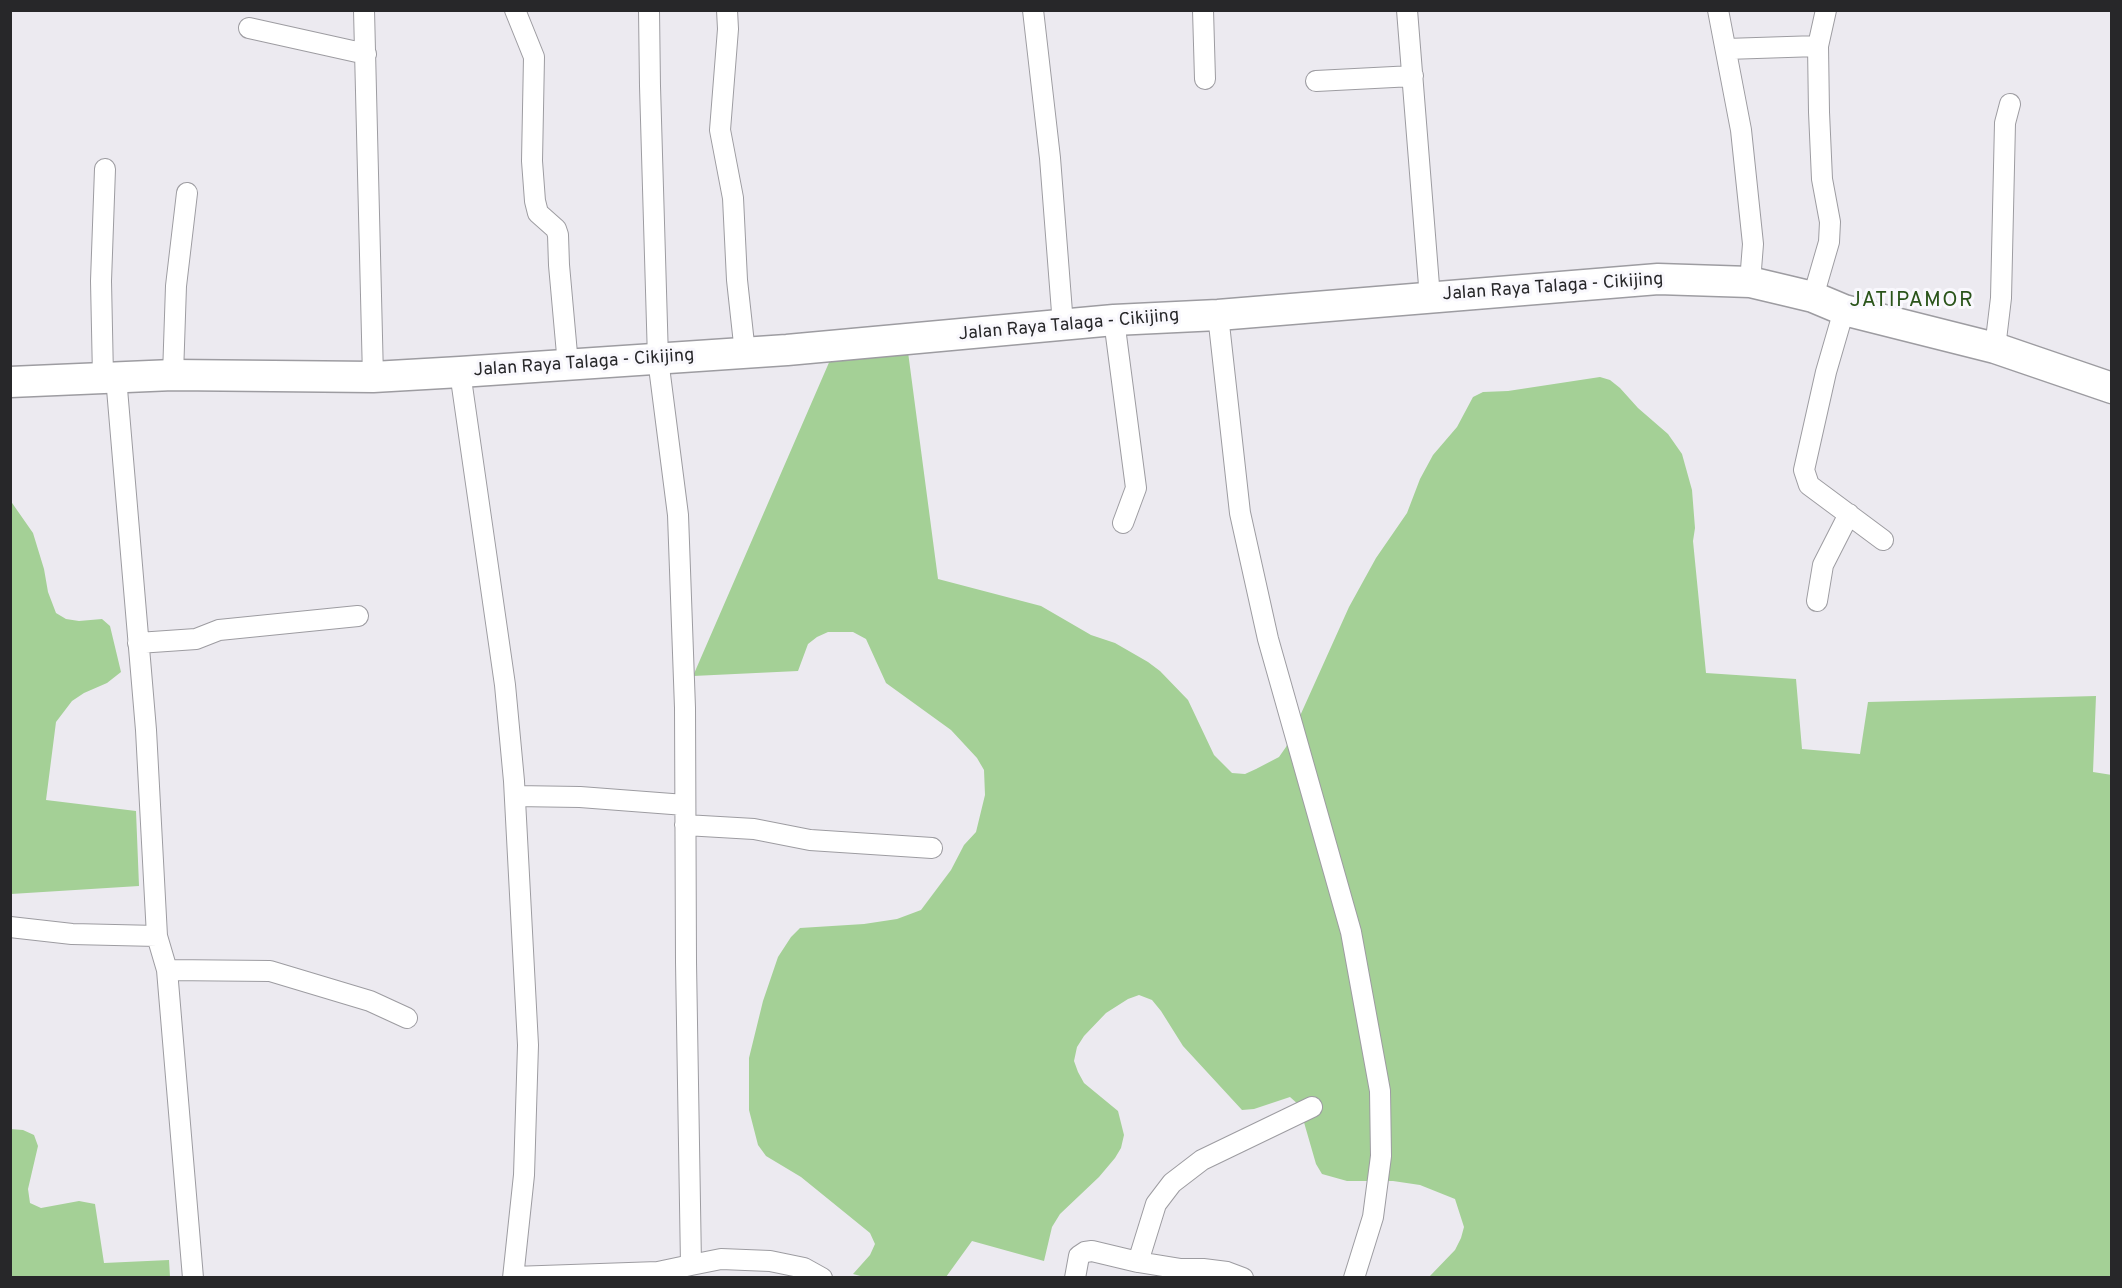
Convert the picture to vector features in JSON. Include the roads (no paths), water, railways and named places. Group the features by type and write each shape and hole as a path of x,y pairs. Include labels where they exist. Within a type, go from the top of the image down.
{"main road":[{"name":"Jalan Raya Talaga - Cikijing","path":"10,382 173,375 373,377 460,372 745,353 1114,320 1218,315 1658,279 1750,282 1813,297 1844,310 1995,348 2112,387"}],"street":[{"path":"364,10 373,377"},
{"path":"516,10 534,57 532,161 535,201 538,213 556,229 558,235 568,365"},
{"path":"650,10 658,359 678,515 685,708 691,1265"},
{"path":"727,10 728,29 720,130 733,198 737,280 745,353"},
{"path":"1033,10 1050,158 1063,325"},
{"path":"1203,10 1205,79"},
{"path":"1407,10 1430,298"},
{"path":"1718,10 1741,130 1753,243 1750,282"},
{"path":"1813,297 1829,242 1830,222 1822,179 1818,46 1826,10"},
{"path":"249,28 366,54"},
{"path":"1726,49 1818,46"},
{"path":"1316,81 1413,76"},
{"path":"1995,348 2001,298 2005,123 2010,104"},
{"path":"105,169 101,281 146,730 157,936 167,970 193,1278"},
{"path":"173,375 176,286 187,193"},
{"path":"1844,310 1826,372 1804,470 1809,485 1883,540"},
{"path":"1218,315 1240,513 1268,639 1351,932 1380,1091 1381,1156 1373,1217 1354,1278"},
{"path":"1114,320 1136,488 1123,523"},
{"path":"460,372 503,674 515,796 528,1045 524,1174 513,1277 658,1272 721,1259 770,1261 804,1268 822,1278"},
{"path":"1817,601 1823,565 1849,514"},
{"path":"138,643 196,639 219,630 358,616"},
{"path":"515,796 580,797 685,805"},
{"path":"685,825 754,829 810,840 932,848"},
{"path":"10,927 72,934 157,936"},
{"path":"167,970 270,971 370,1001 407,1018"},
{"path":"1138,1262 1156,1204 1172,1183 1202,1160 1312,1107"},
{"path":"1075,1278 1079,1257 1085,1252 1092,1251 1178,1273 1203,1269 1227,1272 1243,1278"}],"district":[{"name":"JATIPAMOR","path":"1912,302"}]}
